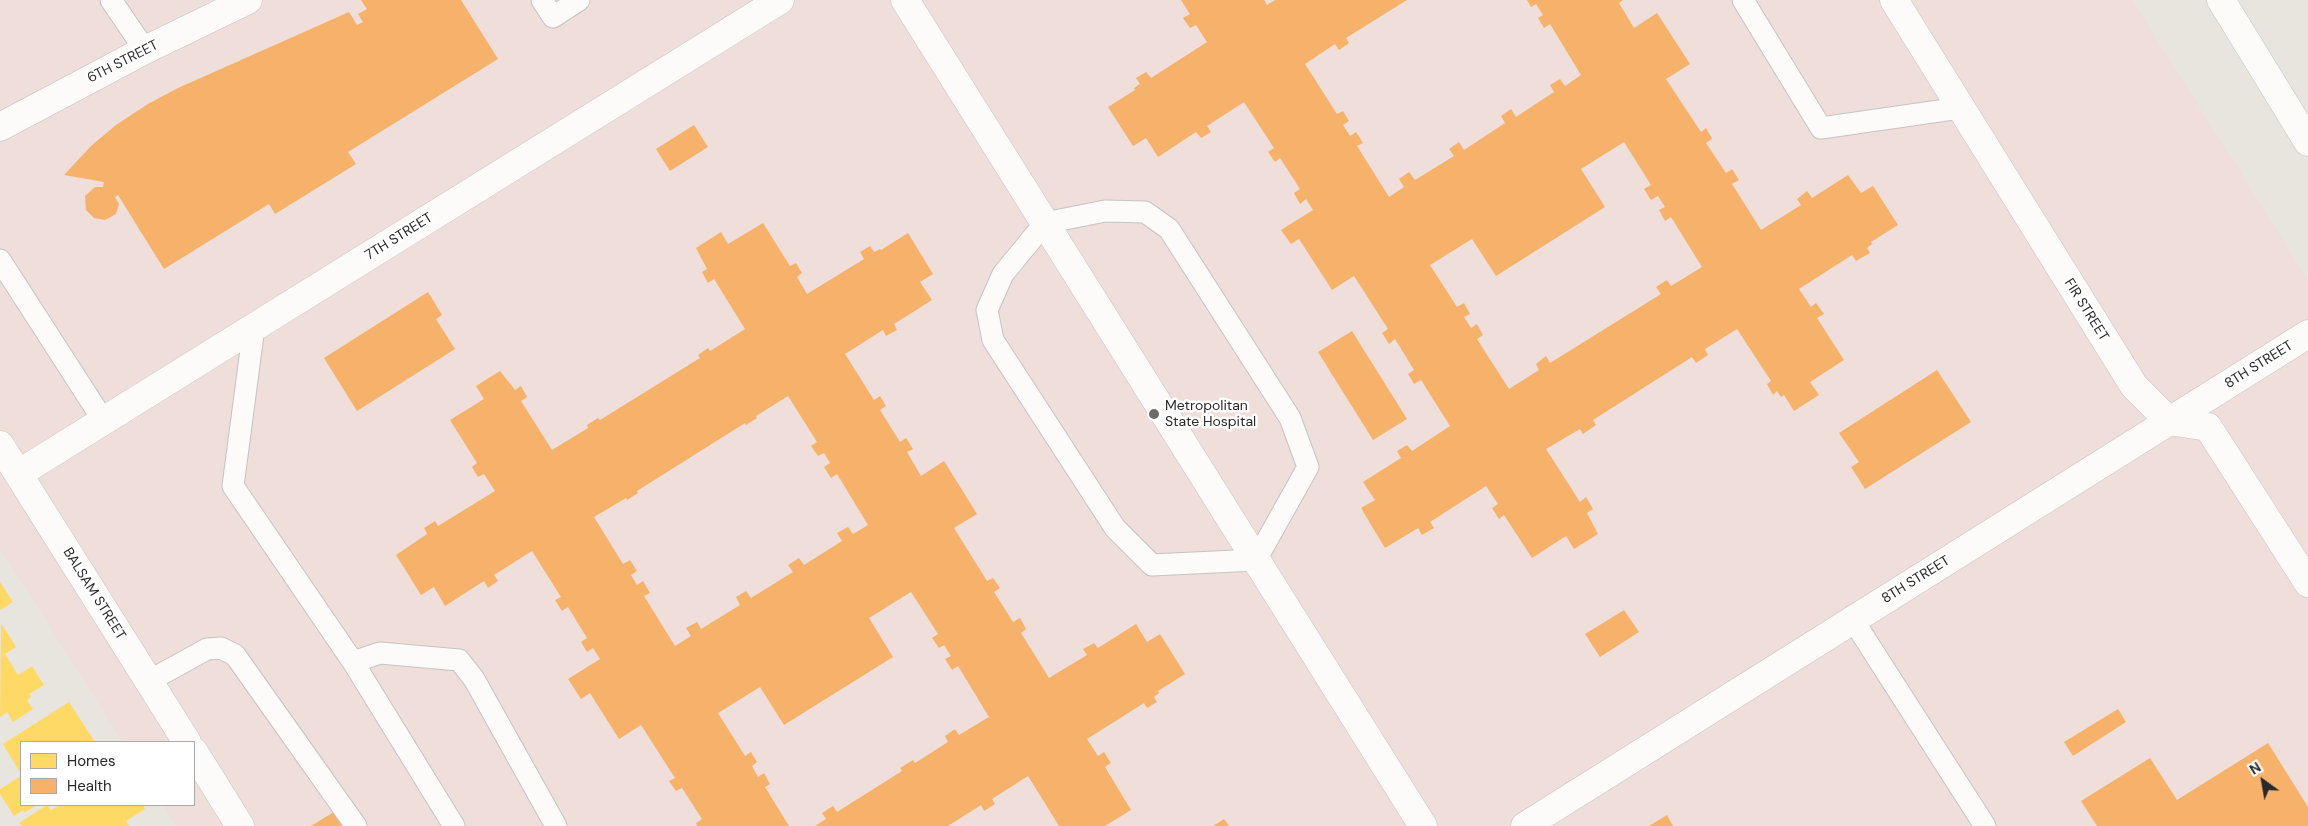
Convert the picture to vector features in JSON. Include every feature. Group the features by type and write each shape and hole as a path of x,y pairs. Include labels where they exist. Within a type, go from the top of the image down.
{"street":[{"name":"6TH STREET","path":"0,127 145,50 248,0"},
{"name":"7TH STREET","path":"18,474 780,0"},
{"path":"905,0 1423,826"},
{"name":"FIR STREET","path":"1894,0 2134,386 2169,421"},
{"path":"2221,0 2305,128"},
{"name":"8TH STREET","path":"1525,826 2308,334"},
{"path":"2169,421 2208,427 2308,583"},
{"name":"BALSAM STREET","path":"0,445 187,741"},
{"path":"195,754 240,826"}],"lane":[{"path":"111,0 145,50"},
{"path":"542,0 553,17 579,0"},
{"path":"1743,0 1821,128 1960,108"},
{"path":"1105,211 1145,212 1170,230 1290,418 1308,467 1256,560 1152,565 1115,528 993,340 987,310 1003,274 1044,223 1105,211"},
{"path":"0,260 103,420"},
{"path":"254,327 233,486 353,662 454,826"},
{"path":"1853,620 1985,826"},
{"path":"149,681 207,649 221,648 235,655 356,826"},
{"path":"353,662 380,653 459,660 474,679 556,826"}],"shaded area":[{"name":"Metropolitan State Hospital","path":"0,0 2132,0 2308,280 2308,826 176,826 163,806 195,806 195,741 122,741 0,548"}],"building: Homes":[{"path":"0,582 13,602 0,610"},
{"path":"1,623 16,647 5,654 18,675 32,666 44,685 29,694 31,697 27,700 33,709 13,722 7,712 0,717"},
{"path":"69,702 94,741 20,741 20,772 3,744"},
{"path":"20,777 20,806 35,806 24,813 23,810 14,816 0,794 0,789"},
{"path":"45,806 51,810 58,806 144,806 145,809 126,821 129,826 22,826 19,823"}],"building: Health":[{"path":"361,0 461,0 498,59 348,152 356,164 275,214 269,204 164,269 118,195 115,197 119,204 116,214 105,220 94,218 86,210 85,196 95,187 103,187 104,182 64,175 91,146 116,125 148,104 178,88 349,12 357,25 363,22 358,14 367,9"},
{"path":"1181,0 1264,0 1267,5 1275,0 1407,0 1346,38 1349,43 1339,50 1335,44 1305,64 1337,114 1343,111 1349,121 1343,125 1350,136 1356,132 1363,143 1357,146 1389,197 1404,187 1399,179 1409,172 1415,180 1454,156 1449,149 1459,142 1464,150 1505,123 1501,116 1511,109 1516,117 1554,92 1550,85 1560,79 1565,86 1581,75 1550,24 1544,28 1538,18 1543,15 1536,4 1531,7 1527,0 1623,0 1619,3 1634,28 1657,13 1690,64 1666,79 1701,132 1706,128 1712,139 1706,143 1726,173 1732,169 1739,180 1732,184 1761,230 1801,205 1797,199 1807,191 1812,198 1848,175 1861,193 1873,186 1898,225 1871,242 1872,244 1867,248 1870,253 1856,261 1852,255 1799,289 1811,307 1816,303 1824,314 1817,318 1844,360 1810,382 1819,395 1794,411 1784,395 1781,397 1777,391 1773,395 1767,384 1771,381 1737,329 1705,349 1708,355 1696,363 1692,357 1593,420 1596,425 1583,434 1580,429 1546,449 1580,502 1586,497 1593,509 1587,513 1598,534 1574,549 1566,536 1532,558 1504,515 1499,519 1492,508 1498,504 1486,486 1430,522 1434,528 1422,535 1418,528 1385,548 1361,508 1375,500 1363,482 1401,458 1397,451 1407,445 1412,451 1450,426 1421,380 1414,384 1408,374 1414,370 1395,339 1389,344 1382,333 1388,329 1354,276 1332,290 1299,239 1291,244 1281,230 1313,210 1306,199 1300,204 1294,193 1300,189 1280,158 1275,162 1268,152 1274,148 1244,102 1207,126 1211,132 1201,138 1196,132 1158,157 1146,138 1133,146 1108,107 1135,90 1134,88 1140,84 1136,78 1146,72 1151,78 1207,42 1196,25 1190,28 1183,18 1190,14","holes":["1624,142 1651,185 1644,189 1651,200 1658,196 1665,207 1659,210 1665,221 1671,217 1702,267 1671,286 1667,280 1656,287 1661,294 1550,363 1546,356 1536,364 1539,370 1509,389 1477,339 1483,335 1477,324 1471,328 1464,317 1470,314 1464,303 1457,307 1430,265 1472,239 1496,276 1605,207 1581,169"]},
{"path":"694,125 708,147 670,171 656,149"},
{"path":"763,223 790,266 796,263 802,273 797,277 807,294 864,259 860,252 870,246 874,252 881,250 908,233 933,274 920,282 932,300 894,324 897,330 886,336 883,330 845,354 874,400 880,396 886,406 880,410 900,442 906,438 913,449 907,452 921,476 944,461 977,514 954,528 987,581 993,578 1000,588 994,592 1013,622 1020,618 1026,629 1021,633 1049,678 1087,655 1083,649 1094,643 1098,648 1136,624 1147,642 1160,634 1185,674 1158,691 1159,693 1154,697 1157,702 1147,708 1144,703 1087,739 1098,756 1104,752 1111,763 1105,767 1131,810 1105,826 1059,826 1028,776 992,799 995,804 984,811 981,805 948,826 815,826 826,819 822,813 833,806 837,812 902,771 900,768 913,760 915,763 948,742 945,736 955,729 959,735 989,717 958,666 952,670 945,659 951,656 944,645 939,648 932,638 938,634 911,592 869,618 893,657 784,725 760,687 718,713 745,756 751,752 757,762 752,766 758,777 764,773 770,784 765,787 789,826 697,826 696,823 702,819 682,788 676,791 669,781 675,778 641,725 619,739 590,693 581,699 568,679 600,659 593,648 587,652 581,642 587,638 568,607 562,611 555,600 561,597 532,551 494,575 498,581 488,588 484,581 445,606 434,587 421,595 396,555 427,534 424,528 435,521 438,526 495,491 484,474 478,477 472,467 477,463 450,420 484,399 476,386 500,371 515,390 521,386 527,397 521,401 552,450 588,428 587,425 598,418 600,420 700,358 698,355 708,348 710,351 745,329 714,279 708,283 702,272 707,269 696,248 721,232 728,244","holes":["788,396 817,442 811,446 818,456 824,453 830,463 824,467 831,478 837,474 868,525 853,534 848,527 837,533 842,541 804,565 799,558 788,565 793,572 751,598 746,591 736,597 740,605 701,629 697,622 686,628 691,636 675,646 644,596 650,593 643,581 637,585 631,575 637,571 630,560 623,564 594,517 626,498 627,500 638,493 637,491 745,423 746,425 757,418 756,416"]},
{"path":"428,292 442,315 436,319 455,349 357,411 324,358"},
{"path":"1352,331 1407,419 1373,440 1318,352"},
{"path":"1937,370 1971,422 1865,489 1851,467 1859,462 1839,433"},
{"path":"1624,610 1639,632 1600,657 1585,634"},
{"path":"2118,709 2126,722 2073,756 2064,742"},
{"path":"2268,743 2308,807 2308,826 2097,826 2081,801 2150,758 2177,800"},
{"path":"337,810 347,826 311,826"},
{"path":"1667,815 1673,826 1649,826"},
{"path":"1224,819 1229,826 1213,826"}],"place":[{"name":"Metropolitan State Hospital","path":"1154,414"}]}
